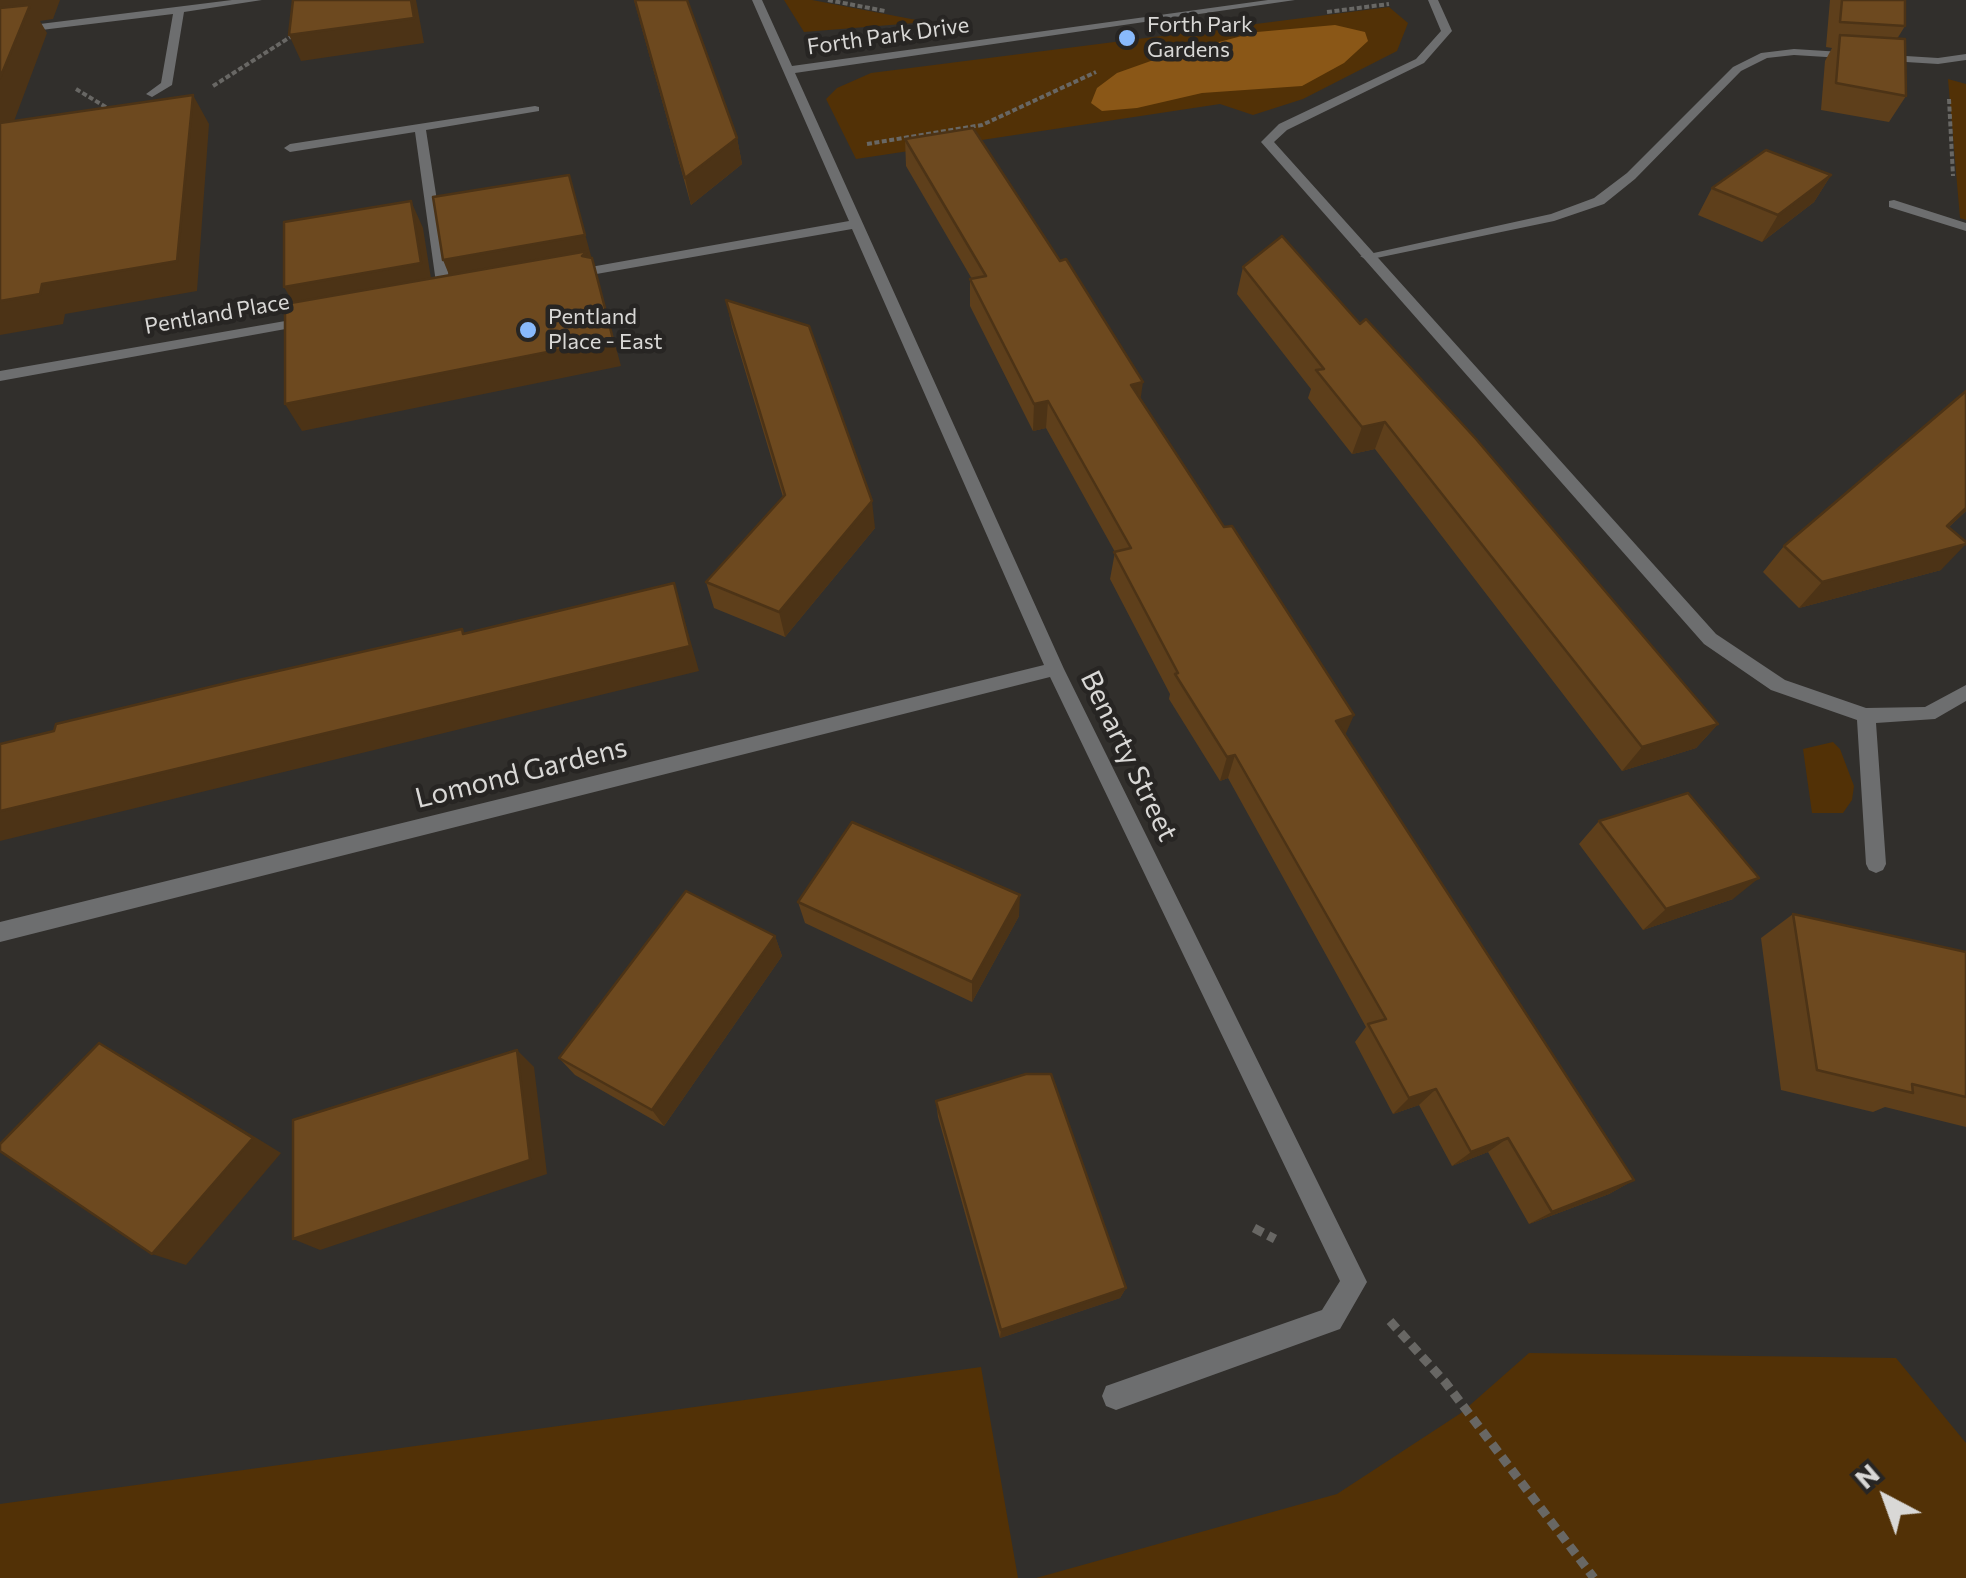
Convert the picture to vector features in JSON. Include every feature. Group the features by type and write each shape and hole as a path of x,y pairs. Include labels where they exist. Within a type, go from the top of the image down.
{"street":[{"path":"0,32 256,0"},
{"name":"Benarty Street","path":"757,0 1055,668 1354,1282"},
{"name":"Forth Park Drive","path":"789,70 1290,0"},
{"path":"1433,0 1447,31 1420,61 1283,128 1267,142 1710,639 1778,686 1866,716 1928,714 1966,692"},
{"path":"152,94 166,85 179,10"},
{"path":"1367,256 1554,218 1599,201 1631,176 1737,70 1765,56 1794,52 1938,61 1966,57"},
{"path":"290,148 534,109"},
{"path":"420,127 445,297"},
{"path":"1894,204 1961,225"},
{"path":"543,279 856,224"},
{"path":"426,300 464,293"},
{"name":"Pentland Place","path":"0,376 329,317"},
{"name":"Lomond Gardens","path":"0,932 1055,668"},
{"path":"1866,716 1876,864"},
{"path":"1116,1396 1330,1320 1354,1282"}],"path":[{"path":"1949,90 1961,225"},
{"path":"1354,1282 1445,1382 1594,1578"}],"shaded area":[{"path":"784,0 812,0 927,22 804,32"},
{"path":"1389,7 1408,23 1397,51 1303,99 1253,115 1220,104 856,159 826,99 837,88 871,73"},
{"path":"1335,25 1365,32 1368,41 1344,63 1302,86 1202,93 1137,108 1102,111 1091,103 1097,88 1117,73 1162,57 1257,32"},
{"path":"1948,79 1966,84 1966,220 1960,218"},
{"path":"1833,742 1840,749 1854,786 1852,800 1843,813 1812,813 1803,749"},
{"path":"1529,1353 1896,1358 1966,1443 1966,1578 1036,1578 1337,1494 1461,1413"},
{"path":"981,1367 1018,1578 0,1578 0,1504"}],"building":[{"path":"293,0 411,0 414,18 289,35"},
{"path":"635,0 687,0 737,138 685,178"},
{"path":"1842,0 1905,0 1905,26 1840,22"},
{"path":"30,5 0,78 0,8"},
{"path":"1840,35 1905,39 1906,96 1836,83"},
{"path":"193,95 177,261 42,284 40,294 0,301 0,123"},
{"path":"973,128 1060,261 1066,259 1143,382 1131,385 1224,527 1232,526 1354,715 1336,721 1634,1180 1552,1212 1508,1138 1471,1152 1436,1089 1409,1098 1368,1024 1386,1019 1235,755 1227,757 1175,674 1178,673 1114,552 1131,548 1048,401 1034,404 970,279 986,276 905,139"},
{"path":"1766,150 1831,175 1778,215 1712,188"},
{"path":"569,175 585,235 443,260 433,197"},
{"path":"411,201 421,263 284,287 284,222"},
{"path":"1282,236 1360,324 1366,319 1476,439 1718,724 1642,747 1385,422 1362,427 1316,370 1324,369 1243,267"},
{"path":"588,251 582,256 592,258 613,339 285,404 285,304"},
{"path":"726,300 809,326 872,501 779,612 706,582 785,495"},
{"path":"1966,391 1966,508 1947,526 1966,544 1822,582 1784,546"},
{"path":"674,583 690,646 0,811 0,744 54,731 56,724"},
{"path":"1688,793 1759,878 1666,909 1599,821"},
{"path":"852,822 1020,895 972,982 798,902"},
{"path":"686,891 775,936 652,1110 559,1058"},
{"path":"1793,914 1966,952 1966,1097 1912,1084 1913,1093 1817,1070"},
{"path":"99,1043 253,1138 152,1254 0,1151 0,1144"},
{"path":"517,1050 530,1160 293,1239 293,1120"},
{"path":"1026,1074 1051,1074 1126,1288 1001,1330 936,1101"}],"place":[{"name":"Forth Park Gardens","path":"1127,38"},
{"name":"Pentland Place - East","path":"528,330"}]}
